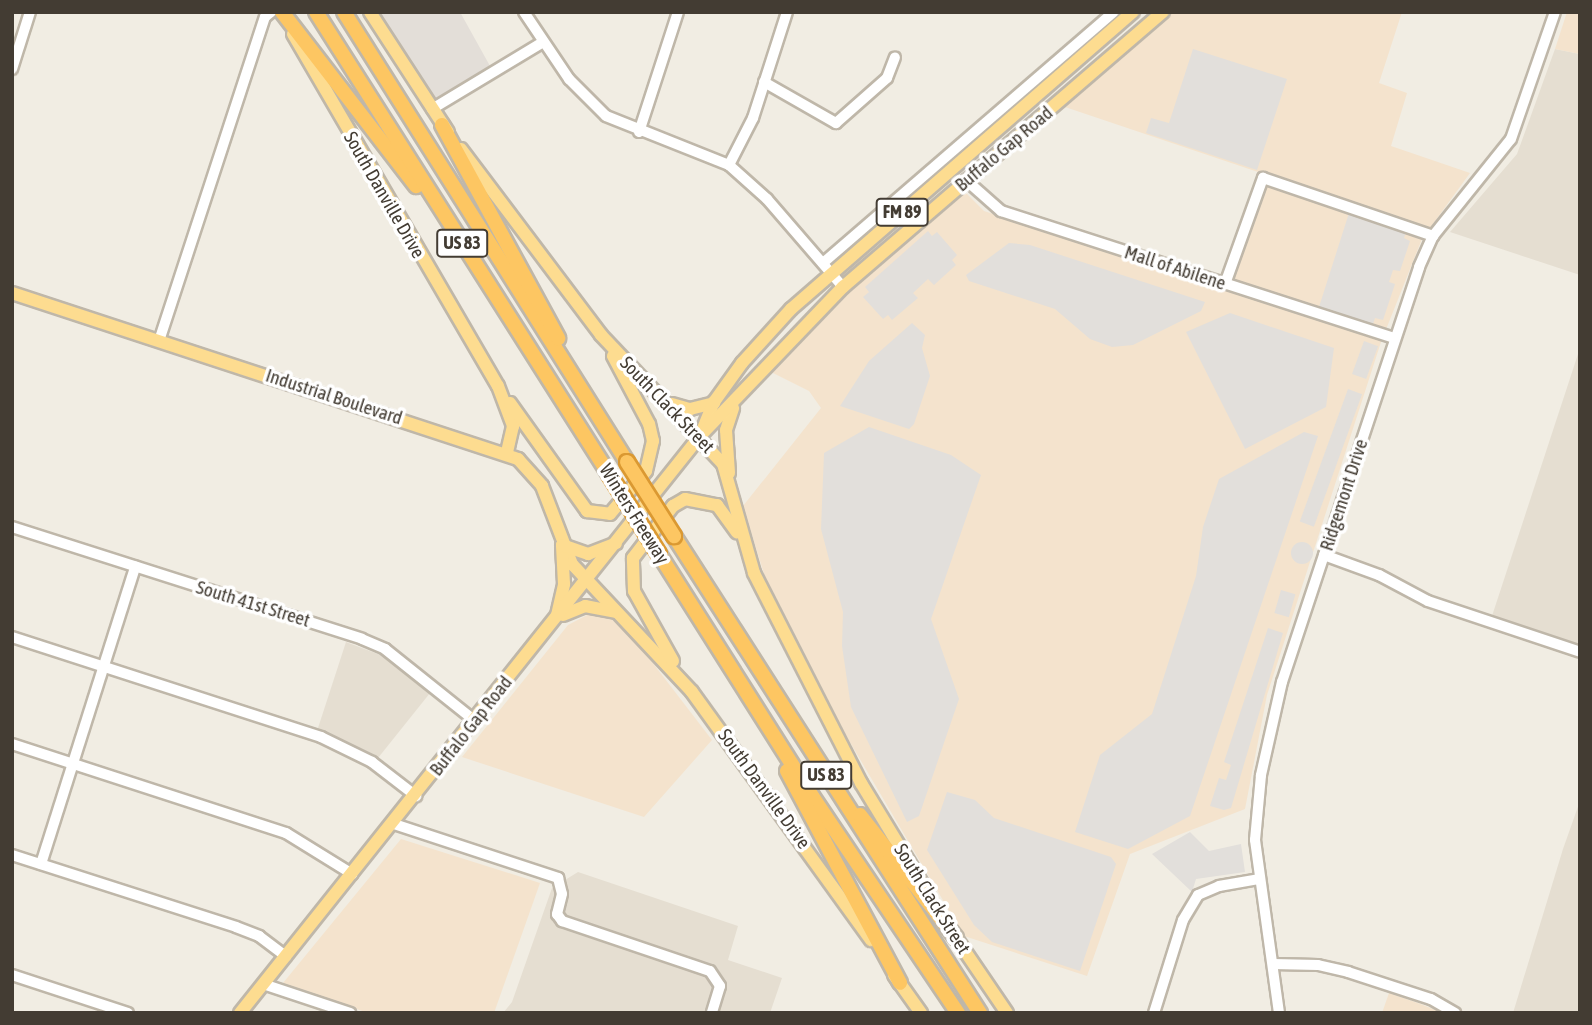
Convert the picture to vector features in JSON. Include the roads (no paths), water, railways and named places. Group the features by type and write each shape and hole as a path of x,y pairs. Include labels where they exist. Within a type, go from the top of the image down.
{"highway":[{"path":"282,12 460,240"},
{"name":"Winters Freeway","path":"316,12 728,662 958,1013"},
{"name":"Winters Freeway","path":"344,12 602,424 980,1013"},
{"path":"442,125 602,424"},
{"path":"728,662 900,984"},
{"path":"813,754 956,939"}],"main road":[{"name":"South Danville Drive","path":"282,12 498,386 513,426 507,453"},
{"name":"South Clack Street","path":"370,12 442,125 601,334 700,436 729,480 745,550 861,783 956,939 1007,1013"},
{"name":"Buffalo Gap Road","path":"700,436 715,402 771,329 827,268 970,153 1133,12"},
{"name":"Buffalo Gap Road","path":"240,1013 394,824 700,436 735,403 796,332 843,287 1163,12"},
{"path":"966,180 963,167 970,153"},
{"name":"Industrial Boulevard","path":"12,293 507,453 525,465 542,486 562,545 587,581"},
{"path":"498,386 582,505 593,514 610,514 646,471 653,441 642,410 601,334"},
{"path":"667,403 690,409 715,402"},
{"path":"729,480 726,430 735,403"},
{"path":"692,692 634,592 634,558 673,506 685,499 717,505 745,550"},
{"path":"558,618 564,584 562,545 589,554 618,542"},
{"name":"South Danville Drive","path":"587,581 624,617 692,692 921,1013"},
{"path":"558,618 585,606 606,608 624,617"}],"street":[{"path":"12,69 30,12"},
{"path":"159,341 265,17 271,12"},
{"path":"524,12 586,98 619,125 691,147 729,165 768,199 843,287"},
{"path":"639,132 678,12"},
{"path":"729,165 752,118 787,12"},
{"path":"827,268 1114,12"},
{"name":"Ridgemont Drive","path":"1279,1013 1258,880 1257,804 1269,735 1395,338 1433,236 1511,139 1555,12"},
{"path":"432,109 543,41"},
{"path":"764,82 836,122 887,78 895,57"},
{"path":"1225,284 1263,178 1433,236"},
{"name":"Mall of Abilene","path":"966,180 1001,211 1395,338"},
{"name":"South 41st Street","path":"12,527 362,639 385,649 474,720"},
{"path":"1324,555 1379,575 1428,601 1580,652"},
{"path":"41,864 135,567"},
{"path":"12,637 350,749 416,796"},
{"path":"12,744 286,833 352,874"},
{"path":"394,824 558,878 562,894 557,914 562,921 710,971 720,986 712,1013"},
{"path":"12,855 236,927 259,936 286,956"},
{"path":"1154,1013 1183,920 1198,895 1219,886 1258,880"},
{"path":"1273,964 1318,965 1348,972 1431,999 1455,1013"},
{"path":"12,975 128,1013"},
{"path":"263,984 350,1013"}]}
